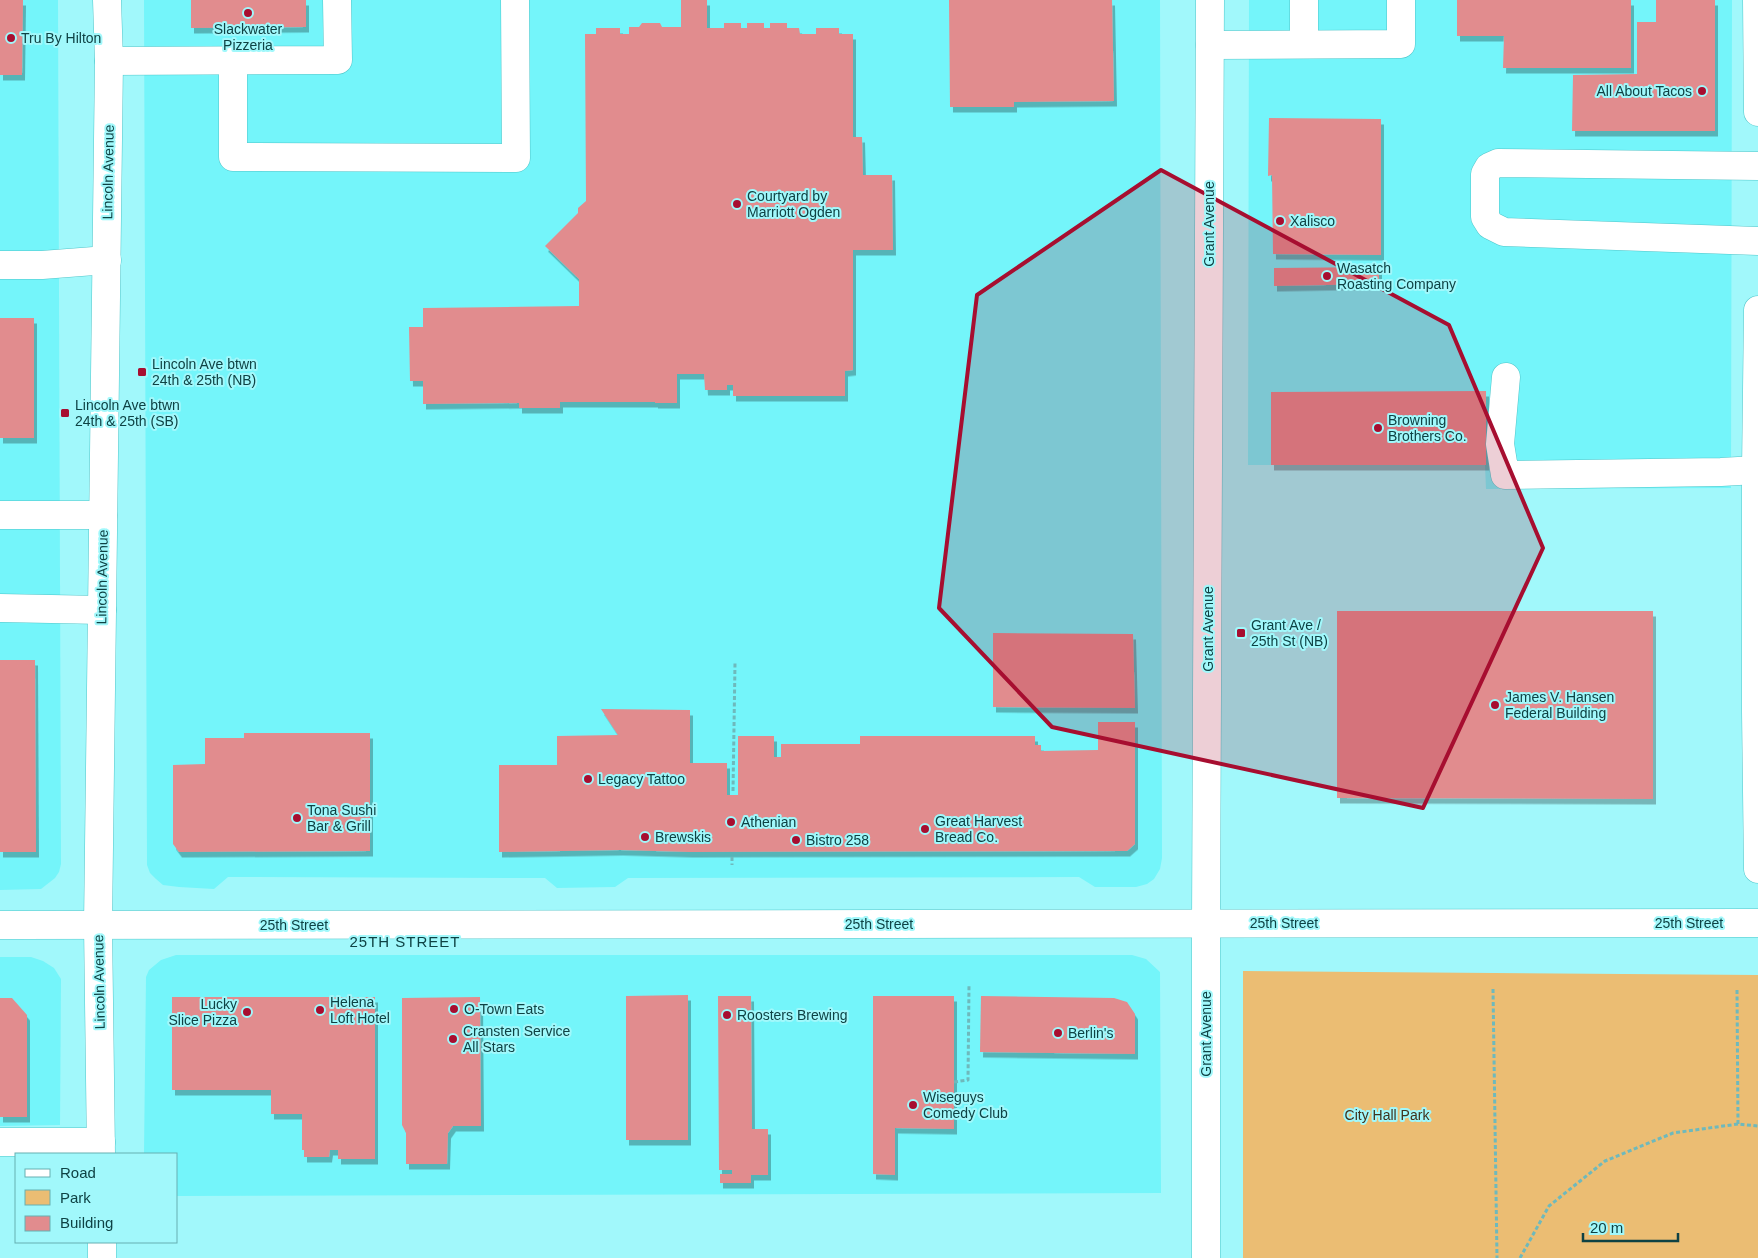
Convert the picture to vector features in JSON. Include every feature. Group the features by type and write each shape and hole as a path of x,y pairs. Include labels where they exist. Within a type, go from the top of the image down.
{"street":[{"name":"Lincoln Avenue","path":"101,1148 98,925 109,61 107,0"},
{"path":"109,61 338,60 337,0"},
{"path":"233,61 233,157 516,158 515,0"},
{"name":"Grant Avenue","path":"1206,1258 1210,0"},
{"path":"1304,0 1304,44"},
{"path":"1210,45 1402,44 1401,0"},
{"path":"1757,0 1758,112"},
{"path":"1758,166 1498,163 1489,167 1485,174 1485,183 1486,218 1490,225 1504,232 1758,240"},
{"path":"0,265 42,265 107,260"},
{"path":"1758,310 1756,470 1758,869"},
{"path":"1506,378 1500,444 1505,475 1756,470"},
{"path":"0,515 103,515"},
{"path":"0,608 102,610"},
{"name":"25th Street","path":"0,925 1758,923"},
{"path":"0,1142 101,1148"},
{"path":"102,1243 102,1258"}],"path":[{"path":"733,791 735,663"},
{"path":"732,857 732,865"},
{"path":"954,1082 968,1080 969,985"},
{"path":"1493,989 1497,1258"},
{"path":"1737,990 1738,1124"},
{"path":"1520,1258 1549,1206 1605,1161 1673,1133 1738,1124 1758,1126"}],"highlighted area":[{"path":"1161,170 1449,325 1543,548 1423,808 1052,727 939,608 977,295"}],"shaded area":[{"path":"0,0 58,0 61,864 55,878 41,889 0,890"},
{"path":"144,0 1160,0 1162,858 1160,869 1154,879 1147,884 1136,887 1095,887 1079,877 628,878 615,887 557,888 545,878 228,877 214,889 163,885 156,879 150,873 147,865"},
{"path":"1249,0 1732,0 1731,488 1486,489 1485,465 1248,465"},
{"path":"176,955 1132,955 1146,959 1160,972 1161,1193 178,1196 178,1153 144,1153 146,977 149,970 161,960"},
{"path":"0,957 31,957 43,961 54,968 61,979 60,1125 0,1126"}],"green space":[{"name":"City Hall Park","path":"1243,971 1758,975 1758,1258 1243,1258"}],"building":[{"name":"Tru By Hilton","path":"0,0 23,0 22,75 0,75"},
{"name":"Slackwater Pizzeria","path":"191,0 306,0 306,27 191,28"},
{"name":"Courtyard by Marriott Ogden","path":"681,0 707,0 707,28 724,28 724,23 741,23 741,28 747,28 747,23 764,23 764,28 770,28 770,23 787,23 787,28 799,28 800,34 816,34 816,28 839,28 839,34 853,34 853,137 862,137 863,175 892,175 893,250 853,250 853,370 845,371 845,396 733,396 733,385 727,385 727,390 705,390 704,374 677,374 677,403 560,402 560,408 519,408 519,403 423,404 423,381 410,381 409,327 423,327 423,308 579,306 579,279 545,246 578,213 578,208 586,201 585,34 596,34 596,28 620,28 620,34 629,34 629,27 639,27 642,23 660,23 662,27 681,27"},
{"path":"949,0 1112,0 1114,101 1014,102 1014,107 950,107"},
{"path":"1457,0 1631,0 1631,68 1503,68 1504,36 1457,36"},
{"path":"1656,0 1715,0 1715,131 1572,131 1573,75 1637,74 1637,22 1656,22"},
{"path":"1269,118 1381,119 1381,255 1273,254 1272,175 1268,176"},
{"name":"Wasatch Roasting Company","path":"1379,267 1379,284 1274,286 1274,268"},
{"path":"0,318 34,318 34,438 0,438"},
{"name":"Browning Brothers Co.","path":"1486,391 1486,465 1271,465 1271,392"},
{"name":"James V. Hansen Federal Building","path":"1337,611 1653,611 1653,799 1337,798"},
{"path":"993,633 1133,634 1135,708 993,707"},
{"path":"0,660 35,660 36,852 0,852"},
{"path":"601,709 690,710 690,763 727,763 727,795 738,795 738,736 774,736 774,757 781,757 781,744 860,744 860,736 1035,736 1035,745 1041,745 1041,751 1098,750 1098,722 1135,722 1135,844 1127,851 690,852 620,850 499,852 499,765 557,765 557,736 618,735"},
{"path":"244,733 370,733 370,851 179,852 173,844 173,765 205,764 205,738 244,738"},
{"path":"688,995 688,1140 626,1140 626,996"},
{"path":"718,996 751,996 752,1129 768,1129 768,1175 751,1175 751,1183 720,1183 720,1174 732,1174 732,1170 719,1170"},
{"name":"Wiseguys Comedy Club","path":"873,996 954,996 954,1129 895,1128 895,1175 873,1174"},
{"name":"Berlin's","path":"981,996 1114,998 1127,1002 1135,1014 1135,1054 980,1052"},
{"path":"172,997 375,997 375,1159 338,1159 338,1150 330,1150 329,1157 304,1157 304,1150 302,1150 302,1114 271,1114 271,1090 172,1090"},
{"path":"480,997 481,1126 453,1126 448,1133 447,1164 406,1164 406,1133 402,1125 402,998"},
{"path":"0,998 12,998 27,1015 27,1117 0,1117"}],"place":[{"name":"Slackwater Pizzeria","path":"248,13"},
{"name":"Tru By Hilton","path":"11,38"},
{"name":"All About Tacos","path":"1702,91"},
{"name":"Courtyard by Marriott Ogden","path":"737,204"},
{"name":"Xalisco","path":"1280,221"},
{"name":"Wasatch Roasting Company","path":"1327,276"},
{"name":"Lincoln Ave btwn 24th & 25th (NB)","path":"142,372"},
{"name":"Lincoln Ave btwn 24th & 25th (SB)","path":"65,413"},
{"name":"Browning Brothers Co.","path":"1378,428"},
{"name":"Grant Ave / 25th St (NB)","path":"1241,633"},
{"name":"James V. Hansen Federal Building","path":"1495,705"},
{"name":"Legacy Tattoo","path":"588,779"},
{"name":"Tona Sushi Bar & Grill","path":"297,818"},
{"name":"Athenian","path":"731,822"},
{"name":"Great Harvest Bread Co.","path":"925,829"},
{"name":"Brewskis","path":"645,837"},
{"name":"Bistro 258","path":"796,840"},
{"name":"O-Town Eats","path":"454,1009"},
{"name":"Helena Loft Hotel","path":"320,1010"},
{"name":"Lucky Slice Pizza","path":"247,1012"},
{"name":"Roosters Brewing","path":"727,1015"},
{"name":"Berlin's","path":"1058,1033"},
{"name":"Cransten Service All Stars","path":"453,1039"},
{"name":"Wiseguys Comedy Club","path":"913,1105"}],"district":[{"name":"25TH STREET","path":"405,941"}]}
